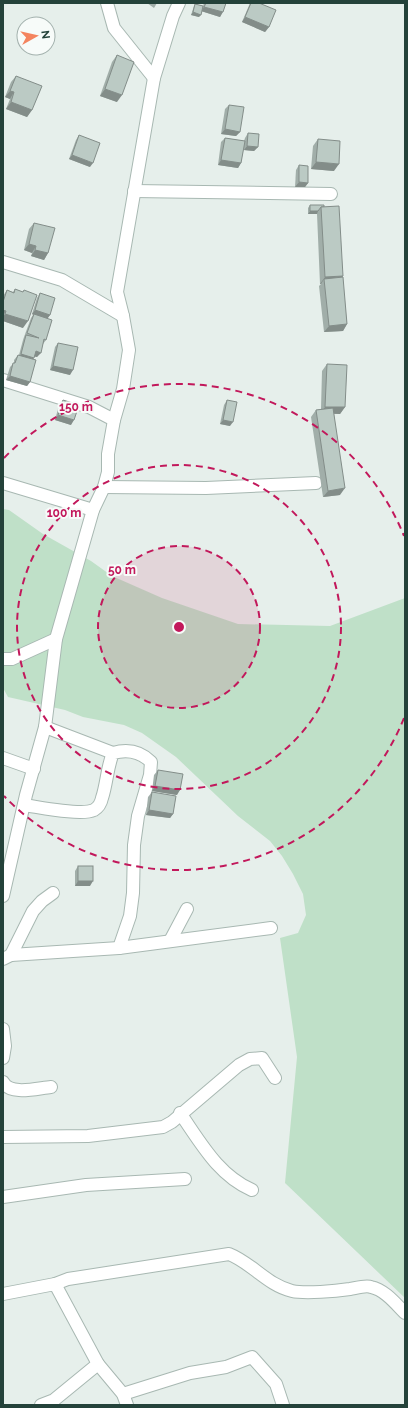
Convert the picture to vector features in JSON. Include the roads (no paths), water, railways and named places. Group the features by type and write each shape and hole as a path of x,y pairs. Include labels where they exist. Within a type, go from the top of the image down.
{"street":[{"path":"107,3 114,28 154,78"},
{"path":"3,896 24,805 45,727 56,639 93,510 104,487 108,472 108,454 114,420 123,389 129,350 117,292 154,78 173,16 179,3"},
{"path":"134,190 331,194"},
{"path":"3,262 62,280 123,316"},
{"path":"3,380 89,407 114,420"},
{"path":"3,483 93,510"},
{"path":"104,487 206,488 316,483"},
{"path":"3,659 12,659 56,639"},
{"path":"45,727 113,753 120,751 135,752 145,756 151,762 150,775 138,816 134,845 133,893 130,916 119,948"},
{"path":"24,805 79,812 94,810 99,806 102,799 109,762 113,753"},
{"path":"3,758 34,769"},
{"path":"7,957 33,911 42,901 53,894"},
{"path":"170,941 187,909"},
{"path":"7,957 119,948 271,928"},
{"path":"3,1029 5,1046 3,1058"},
{"path":"3,1137 88,1136 163,1127 172,1122 180,1113 239,1065 250,1058 262,1058 275,1078"},
{"path":"3,1082 5,1086 15,1091 51,1087"},
{"path":"180,1113 213,1162 241,1185 252,1190"},
{"path":"3,1197 86,1185 185,1179"},
{"path":"3,1294 55,1284 68,1279 229,1254 239,1258 276,1286 293,1291 306,1292 371,1286 385,1293 405,1313"},
{"path":"55,1284 98,1364 125,1399 190,1373 226,1367 252,1358 276,1384 283,1405"},
{"path":"41,1405 54,1400 98,1364"}]}
